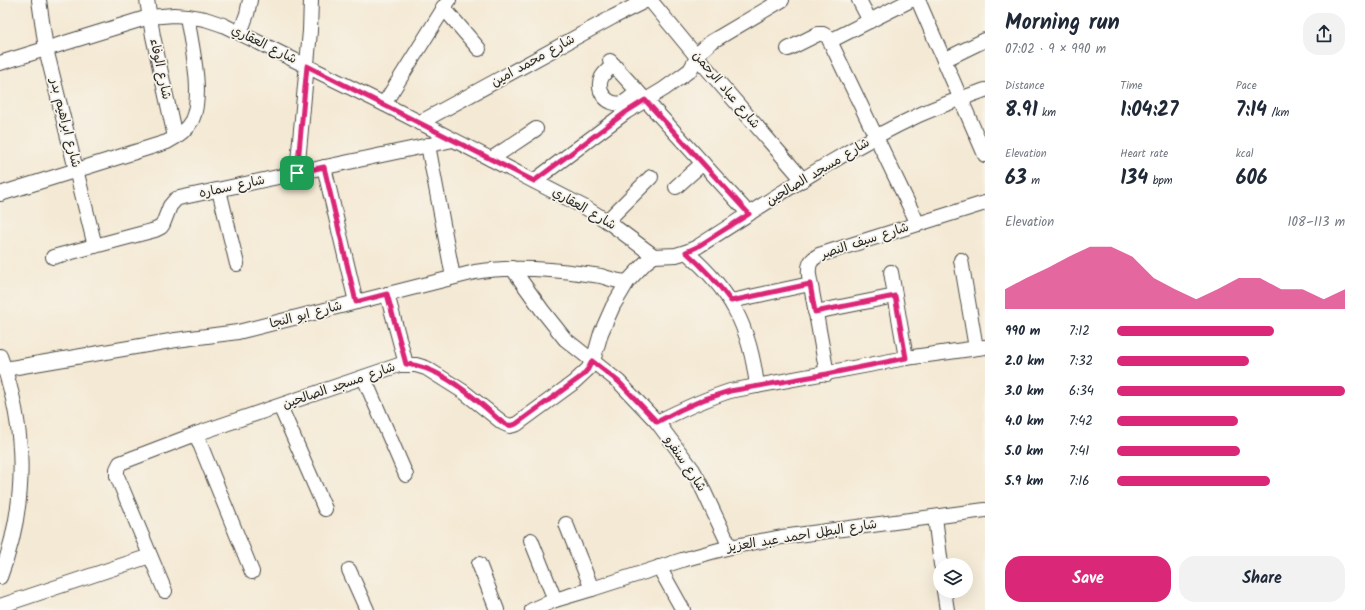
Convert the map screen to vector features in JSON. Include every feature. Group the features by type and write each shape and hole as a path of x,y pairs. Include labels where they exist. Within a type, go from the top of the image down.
{"street":[{"name":"شارع ابراهيم بدر","path":"39,0 46,49 95,246"},
{"name":"شارع الوفاء","path":"147,0 149,17 175,137"},
{"path":"240,33 250,0"},
{"path":"297,173 307,66 311,0"},
{"name":"شارع عباد الرحمن","path":"649,0 802,180"},
{"name":"شارع محمد امين","path":"419,123 613,17 649,0"},
{"path":"749,214 641,96 612,63 604,74 600,86 604,97 615,103 621,103 641,96 664,89 686,73 704,47 782,0"},
{"path":"859,0 870,21"},
{"path":"830,41 912,0"},
{"path":"918,0 985,155"},
{"path":"384,104 446,4 479,49"},
{"name":"شارع العقاري","path":"0,63 149,17 174,15 205,19 240,33 384,104 586,208 607,221 654,256"},
{"path":"0,194 167,142 183,132 191,121 196,108 198,94 187,16"},
{"path":"788,49 818,34 823,34 828,37 918,224"},
{"path":"944,60 985,40"},
{"name":"شارع مسجد الصالحين","path":"150,556 117,476 118,465 124,461 196,434 399,365 406,364 426,368 478,402 503,423 510,426 516,424 573,383 588,369 606,320 620,294 628,281 646,262 654,256 676,255 697,247 802,180 876,137 920,115 985,90"},
{"path":"534,181 626,112 641,96"},
{"path":"491,159 536,129"},
{"name":"شارع سماره","path":"53,257 158,229 163,224 170,206 176,200 453,140"},
{"path":"428,145 454,277"},
{"path":"676,187 703,163"},
{"path":"324,167 356,302"},
{"path":"607,221 651,178"},
{"path":"218,190 237,264"},
{"name":"شارع سيف النصر","path":"827,374 808,269 814,258 819,255 985,203"},
{"path":"686,252 708,272 731,301 749,342 757,386"},
{"path":"657,422 705,399 730,391 906,358 981,348 961,260"},
{"name":"شارع ابو النجا","path":"5,369 176,340 238,332 475,272 512,268 574,272 604,277 622,282 628,281"},
{"name":"شارع سنفرو","path":"512,268 553,324 566,339 619,382 657,422 700,481 730,547"},
{"path":"891,272 906,358"},
{"path":"731,301 810,284"},
{"path":"387,294 406,364"},
{"path":"815,312 895,296"},
{"path":"0,356 14,402 21,459 21,489 16,519 0,576"},
{"path":"364,378 406,476"},
{"path":"280,406 325,509"},
{"path":"196,434 252,572"},
{"name":"شارع البطل احمد عبد العزيز","path":"532,610 555,600 730,547 782,537 985,510"},
{"path":"935,517 940,558"},
{"path":"566,524 592,589"},
{"path":"532,540 555,600"},
{"path":"0,606 150,556 165,591"},
{"path":"479,564 497,610"},
{"path":"659,568 683,610"},
{"path":"349,570 367,610"},
{"path":"945,598 947,610"}],"route":[{"path":"307,66 534,181 626,112 645,100 749,214 697,247 686,252 703,266 731,301 810,284 815,312 895,296 906,358 730,391 705,399 657,422 619,382 592,361 582,376 573,383 513,426 506,425 450,382 426,368 406,364 387,294 356,302 324,167 297,173 307,66"}]}
